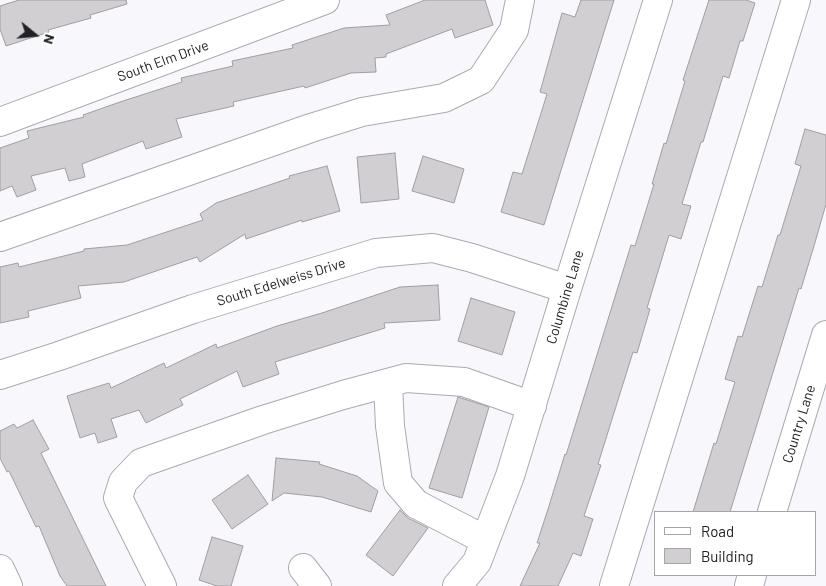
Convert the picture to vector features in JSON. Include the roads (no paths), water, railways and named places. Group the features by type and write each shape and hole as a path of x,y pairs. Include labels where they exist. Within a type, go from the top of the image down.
{"street":[{"name":"South Elm Drive","path":"0,122 325,0"},
{"path":"0,236 362,112 444,98 481,80 514,30 520,0"},
{"name":"Columbine Lane","path":"457,586 477,562 510,476 658,0"},
{"path":"614,586 796,0"},
{"name":"South Edelweiss Drive","path":"0,375 193,309 376,253 433,248 472,258 567,288"},
{"name":"Country Lane","path":"772,511 826,335"},
{"path":"162,586 118,498 123,482 141,463 263,420 406,378 464,382 532,406"},
{"path":"388,384 390,426 398,482 416,504 486,540"},
{"path":"0,569 8,586"}]}
